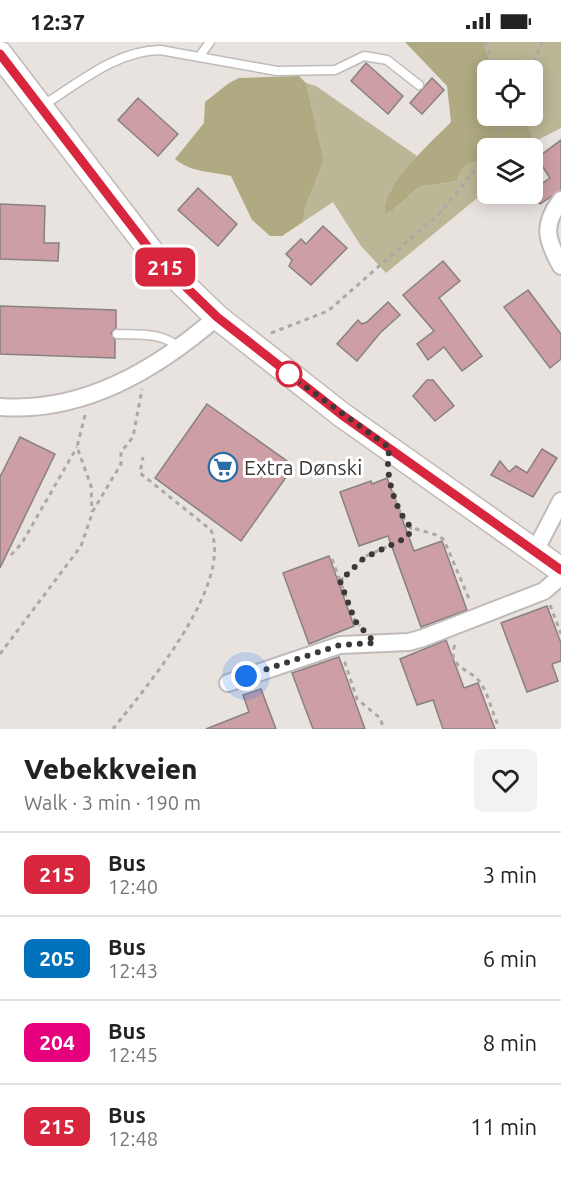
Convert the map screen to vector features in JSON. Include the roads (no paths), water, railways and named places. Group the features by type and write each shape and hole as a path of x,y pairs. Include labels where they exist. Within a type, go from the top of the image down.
{"street":[{"path":"0,54 157,259 217,317 390,448 561,570"},
{"path":"561,200 549,217 547,236 561,266"},
{"path":"0,407 19,409 90,395 140,374 217,317"},
{"path":"535,551 561,501"},
{"path":"228,683 319,651 366,643 409,642 544,591 561,576"}],"lane":[{"path":"199,57 210,42"},
{"path":"42,106 119,58 141,50 160,50 277,71 335,70 364,56 387,60 419,85"},
{"path":"117,334 155,336 169,339 178,347"}],"place":[{"name":"Extra Dønski","path":"223,467"}]}
